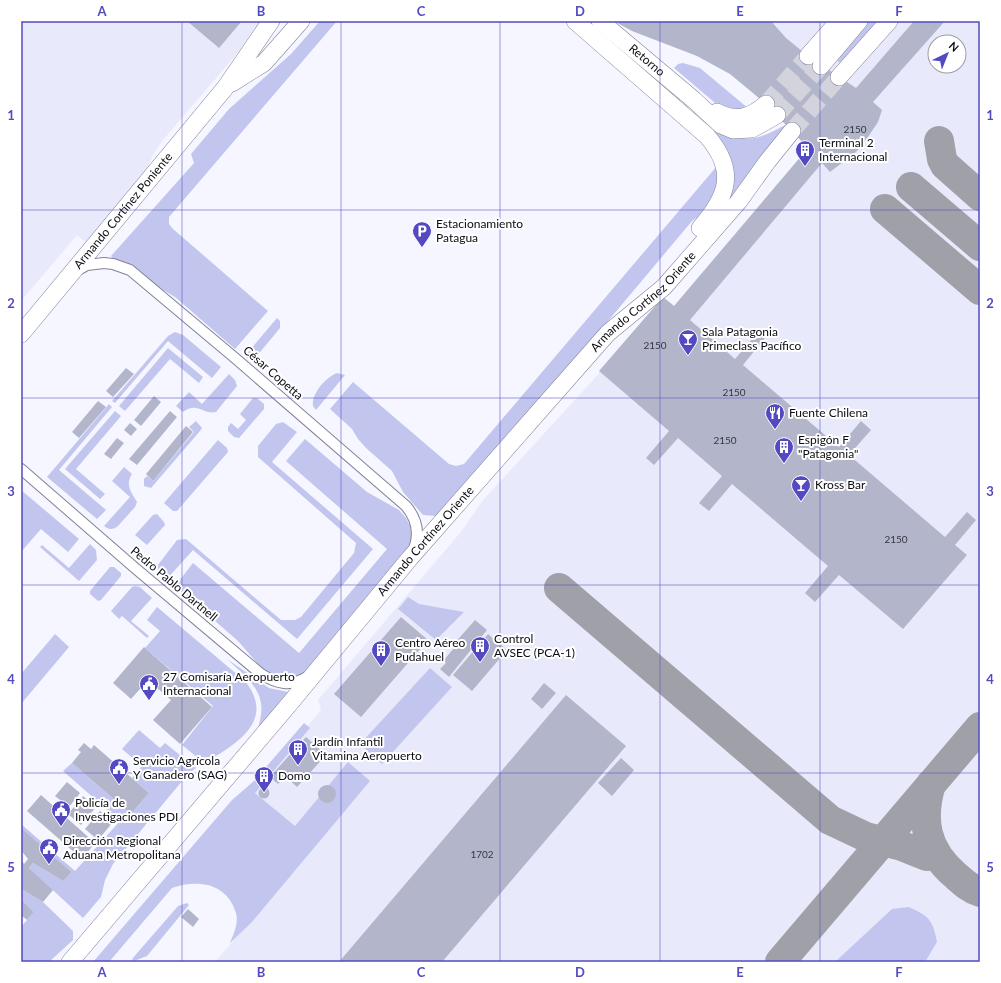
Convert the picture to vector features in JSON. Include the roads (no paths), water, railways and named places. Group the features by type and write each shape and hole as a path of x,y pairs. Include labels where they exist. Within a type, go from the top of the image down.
{"highway":[{"name":"Armando Cortínez Poniente","path":"21,334 225,88 271,21"},
{"name":"Armando Cortínez Poniente","path":"225,88 264,63 301,21"},
{"path":"575,21 707,136 718,148 726,174 723,195 715,211 608,333"},
{"name":"Retorno","path":"600,21 694,100 721,126 733,130 752,129 771,110"},
{"path":"839,21 813,59 859,21"},
{"path":"839,78 889,21"},
{"name":"Armando Cortínez Oriente","path":"70,962 321,666 410,558 608,333 664,287 739,201 767,162 792,131"}],"street":[{"name":"César Copetta","path":"66,278 84,267 104,263 121,266 137,276 406,506 413,516 417,528 416,544 410,558"},
{"name":"Pedro Pablo Dartnell","path":"21,469 158,588 269,679 282,684 295,683 312,674 321,666"},
{"path":"60,962 102,923"}],"tunnel":[{"path":"766,104 808,56"},
{"path":"777,115 821,66"},
{"path":"792,131 839,77"}],"place":[{"name":"Terminal 2 Internacional","path":"805,167"},
{"name":"Estacionamiento Patagua","path":"422,248"},
{"name":"Sala Patagonia Primeclass Pacífico","path":"688,356"},
{"name":"Fuente Chilena","path":"775,430"},
{"name":"Espigón F \"Patagonia\"","path":"784,464"},
{"name":"Kross Bar","path":"801,502"},
{"name":"Control AVSEC (PCA-1)","path":"480,663"},
{"name":"Centro Aéreo Pudahuel","path":"381,667"},
{"name":"27 Comisaría Aeropuerto Internacional","path":"149,701"},
{"name":"Jardín Infantil Vitamina Aeropuerto","path":"298,766"},
{"name":"Servicio Agrícola Y Ganadero (SAG)","path":"119,785"},
{"name":"Domo","path":"264,793"},
{"name":"Policía de Investigaciones PDI","path":"61,827"},
{"name":"Dirección Regional Aduana Metropolitana","path":"49,865"}]}
